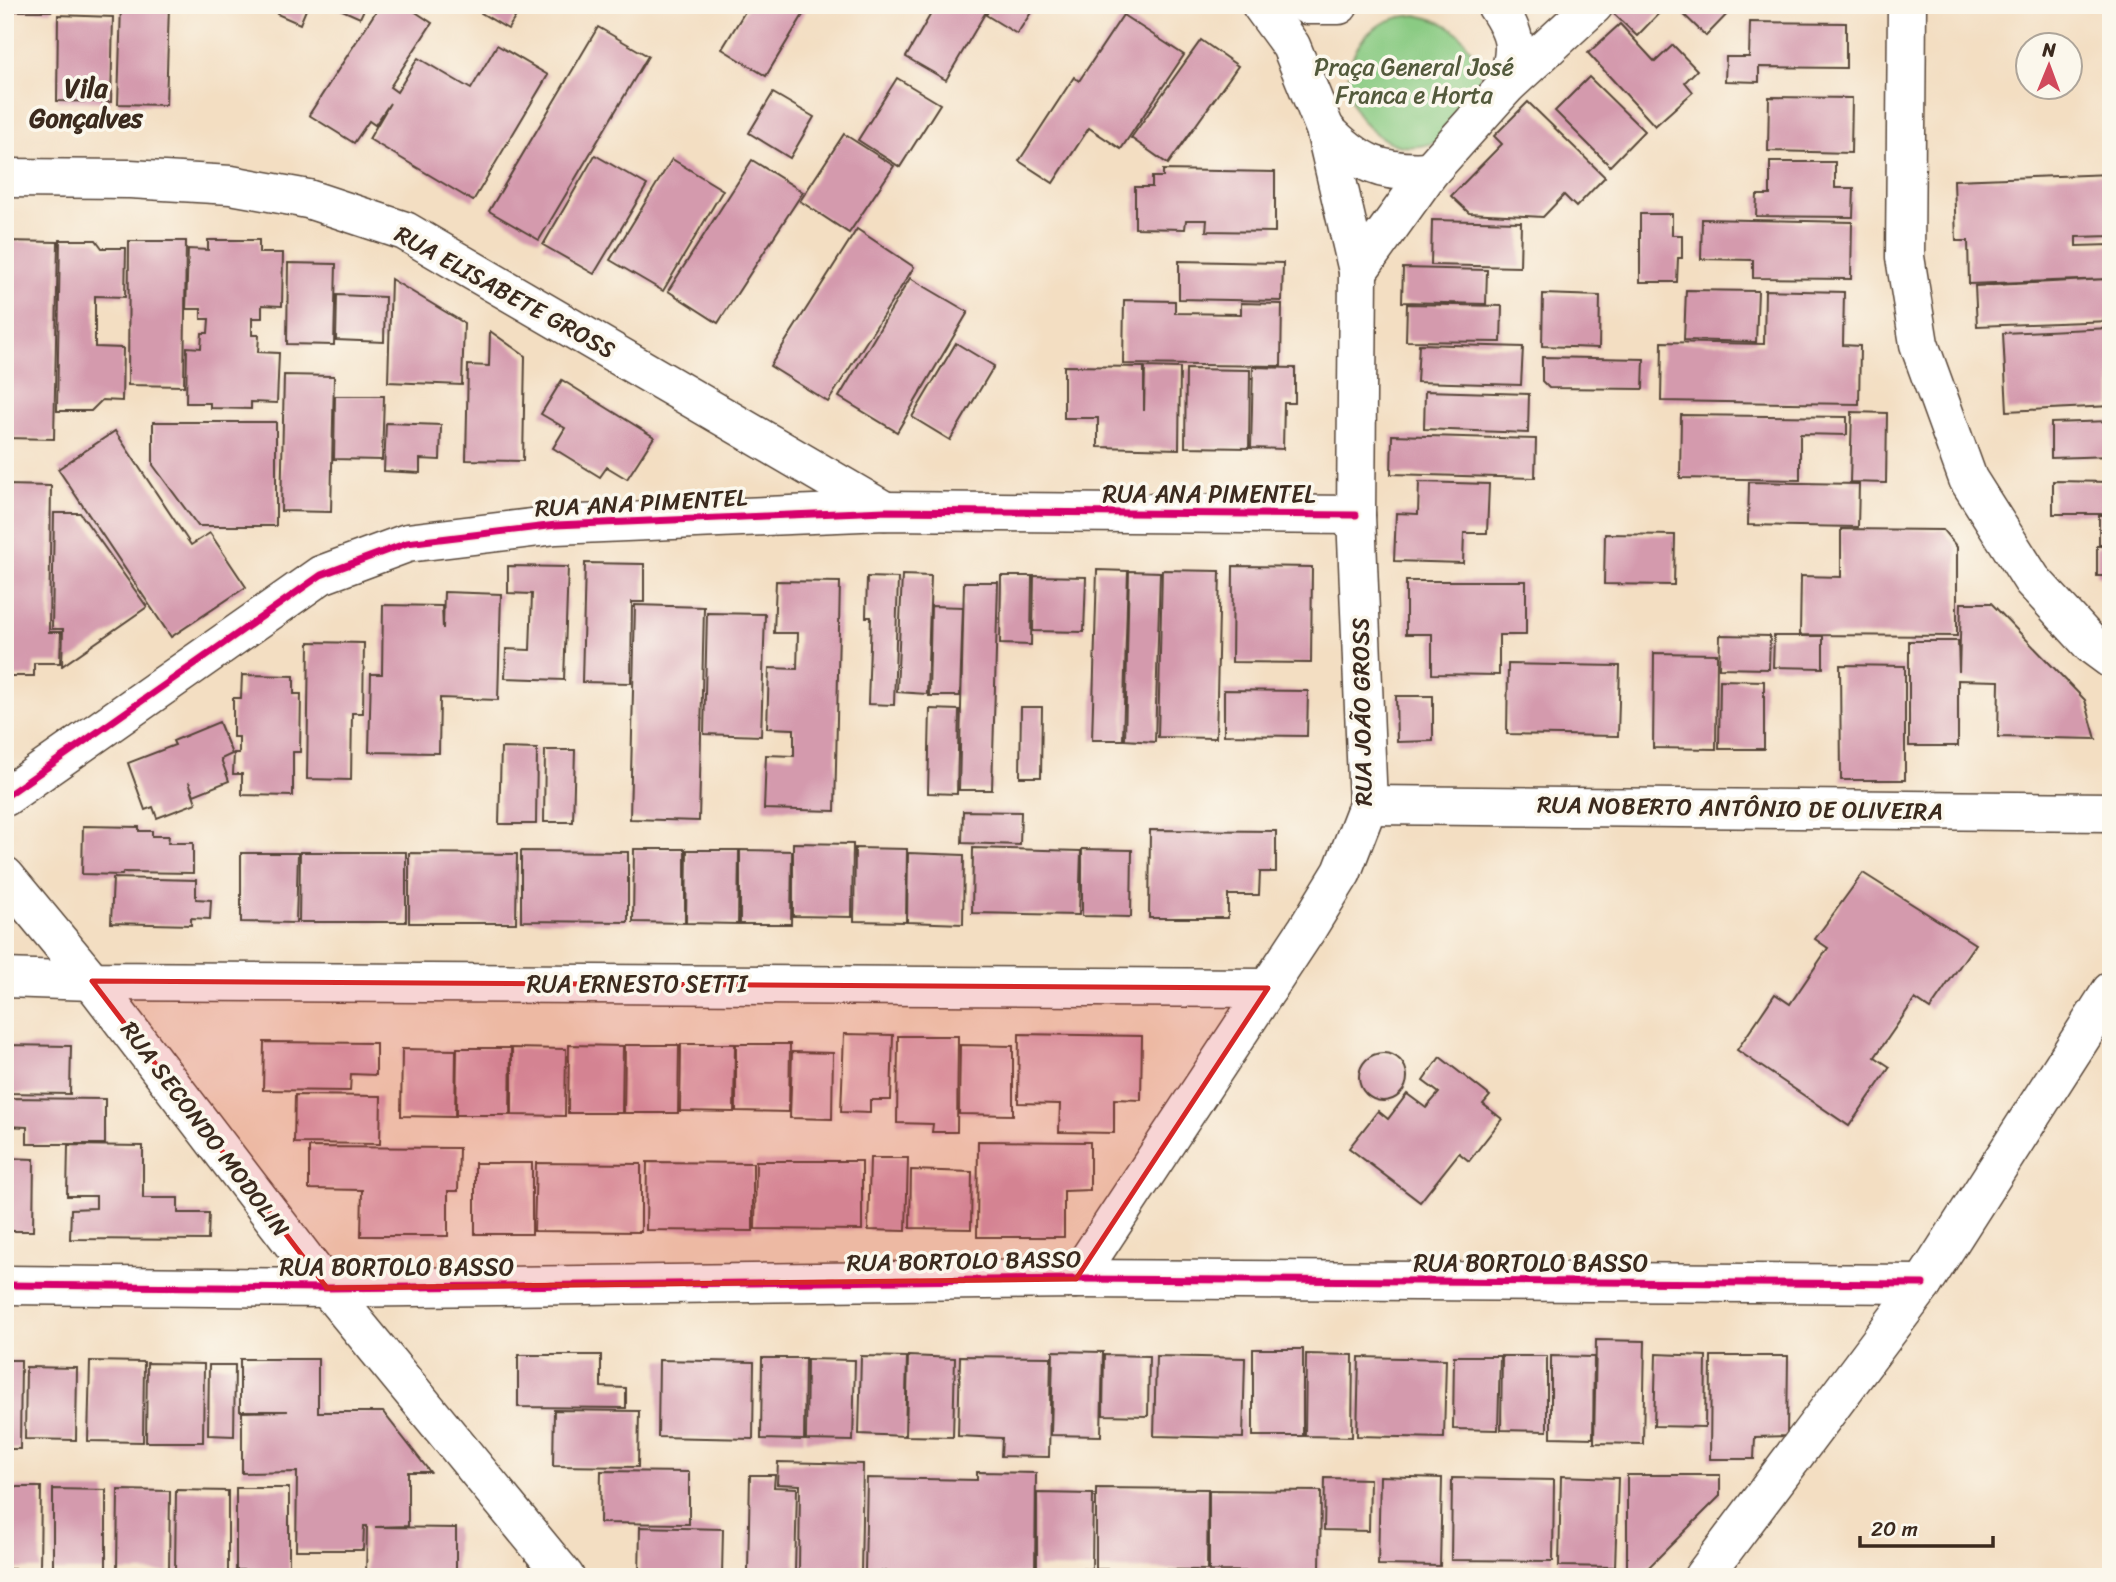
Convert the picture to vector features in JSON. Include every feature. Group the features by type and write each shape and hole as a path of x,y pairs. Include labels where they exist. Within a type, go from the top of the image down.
{"street":[{"name":"RUA JOÃO GROSS","path":"1076,1279 1342,872 1368,805 1356,515 1358,271 1325,129 1291,46 1261,5"},
{"path":"1307,5 1339,5"},
{"path":"1496,5 1511,27 1516,57 1506,86"},
{"path":"1358,271 1430,171 1506,86 1594,5"},
{"path":"1907,5 1905,257 1919,344 1968,479 2032,580 2092,645 2111,659"},
{"path":"1325,129 1346,150 1371,165 1401,173 1430,171"},
{"name":"RUA ELISABETE GROSS","path":"5,178 130,179 231,186 308,199 405,231 885,511"},
{"name":"RUA ANA PIMENTEL","path":"5,797 321,575 407,543 556,524 885,511 1356,515"},
{"name":"RUA NOBERTO ANTÔNIO DE OLIVEIRA","path":"1368,805 2111,812"},
{"name":"RUA SECONDO MODOLIN","path":"5,876 92,981 327,1288 565,1577"},
{"name":"RUA ERNESTO SETTI","path":"5,978 92,981 1268,988"},
{"path":"1703,1577 1923,1284 2111,991"},
{"name":"RUA BORTOLO BASSO","path":"5,1285 327,1288 1076,1279 1923,1284"}],"highlighted area":[{"path":"92,981 1268,988 1076,1279 327,1288"}],"green space":[{"name":"Praça General José Franca e Horta","path":"1416,15 1452,28 1465,40 1481,75 1481,85 1471,104 1444,140 1423,145 1397,145 1369,128 1359,116 1352,103 1349,74 1358,46 1368,34 1388,21"}],"building":[{"path":"5,5 52,5 52,11 5,11"},
{"path":"121,5 169,5 166,105 118,104"},
{"path":"263,5 275,5 275,12 263,12"},
{"path":"281,5 308,5 300,24 277,14"},
{"path":"331,5 366,5 360,18"},
{"path":"380,5 405,5 432,23 390,87 397,92 418,58 471,89 497,45 548,75 473,201 369,139 390,103 375,125 369,121 354,143 309,115"},
{"path":"481,5 523,5 508,29 478,11"},
{"path":"749,5 809,5 766,76 722,49"},
{"path":"936,5 990,5 946,80 906,57"},
{"path":"992,5 1036,5 1017,34 986,15"},
{"path":"1619,5 1667,5 1637,36 1612,12"},
{"path":"1674,5 1736,5 1706,36"},
{"path":"58,15 113,17 111,102 57,101"},
{"path":"1123,15 1184,55 1121,149 1089,128 1053,183 1019,161 1074,77 1079,81"},
{"path":"1750,22 1846,23 1846,68 1759,67 1759,82 1725,81 1726,57 1749,57"},
{"path":"1620,24 1655,62 1673,45 1697,70 1685,82 1693,92 1655,126 1588,53"},
{"path":"598,27 648,56 539,240 489,211"},
{"path":"1201,40 1238,66 1168,164 1131,138"},
{"path":"1589,77 1644,131 1610,166 1555,111"},
{"path":"897,78 940,104 900,167 858,140"},
{"path":"773,93 814,117 790,158 749,133"},
{"path":"1769,97 1852,98 1851,153 1768,151"},
{"path":"1528,102 1605,177 1576,207 1564,195 1543,217 1469,213 1451,196 1502,144 1494,136"},
{"path":"844,134 894,166 849,233 800,201"},
{"path":"595,155 647,185 594,274 543,245"},
{"path":"672,159 723,190 663,291 610,260"},
{"path":"752,160 803,192 718,323 668,291"},
{"path":"1770,162 1835,162 1835,188 1854,188 1853,217 1756,216 1757,195 1770,195"},
{"path":"1163,170 1275,172 1275,232 1206,231 1207,220 1186,220 1185,229 1135,228 1135,187 1152,187 1152,177 1163,177"},
{"path":"2111,174 2111,236 2076,237 2076,246 2111,245 2111,321 1977,326 1975,286 2108,279 1969,284 1968,241 1956,241 1954,180"},
{"path":"1640,214 1672,214 1672,235 1682,235 1682,258 1678,258 1677,282 1640,282"},
{"path":"1702,219 1852,222 1851,279 1753,278 1753,260 1701,259"},
{"path":"1432,220 1521,222 1520,267 1431,265"},
{"path":"857,229 914,267 828,402 770,366"},
{"path":"60,240 96,240 102,248 126,248 125,297 95,296 95,347 123,348 122,401 102,400 91,411 57,411"},
{"path":"208,240 259,240 259,253 283,253 282,306 262,305 262,318 252,318 252,335 259,335 258,352 279,353 277,403 251,402 251,409 210,408 210,403 186,403 187,347 201,348 202,333 208,333 209,319 201,319 201,309 186,309 188,249 208,250"},
{"path":"5,241 58,242 54,439 5,438"},
{"path":"129,241 186,241 184,386 128,385"},
{"path":"1179,261 1283,263 1282,301 1179,299"},
{"path":"288,263 336,264 334,345 287,344"},
{"path":"1403,268 1487,270 1486,304 1402,302"},
{"path":"910,278 968,312 897,432 839,397"},
{"path":"391,279 464,323 462,385 388,382"},
{"path":"1686,290 1758,291 1756,342 1684,340"},
{"path":"1765,290 1844,292 1843,345 1860,346 1859,404 1661,401 1662,342 1764,344"},
{"path":"1543,294 1600,296 1599,348 1542,346"},
{"path":"337,295 385,297 384,342 336,340"},
{"path":"1124,300 1175,301 1175,313 1241,314 1241,303 1282,304 1281,366 1123,364"},
{"path":"1407,304 1502,306 1501,342 1406,341"},
{"path":"2111,328 2111,406 2007,411 2003,333"},
{"path":"490,331 525,356 523,461 466,460 468,365 489,366"},
{"path":"956,343 994,366 950,440 912,417"},
{"path":"1419,344 1523,347 1521,385 1417,382"},
{"path":"1542,357 1644,359 1643,389 1549,388 1542,381"},
{"path":"1064,366 1144,367 1144,411 1145,367 1180,368 1179,449 1098,447 1098,418 1064,418"},
{"path":"1253,367 1295,368 1295,403 1284,403 1283,449 1251,448"},
{"path":"1186,369 1250,370 1249,448 1185,447"},
{"path":"284,375 334,376 331,512 281,511"},
{"path":"562,380 654,437 627,479 607,467 600,477 553,448 565,428 541,414"},
{"path":"1425,391 1529,394 1528,433 1424,429"},
{"path":"335,396 384,396 382,460 334,459"},
{"path":"1852,412 1887,413 1886,483 1850,482"},
{"path":"1681,415 1847,417 1847,435 1800,434 1800,480 1680,478"},
{"path":"2111,421 2111,456 2051,458 2051,423"},
{"path":"153,422 276,422 276,526 198,526 153,465"},
{"path":"386,423 441,425 440,460 420,459 420,473 384,471"},
{"path":"115,431 191,545 210,533 246,587 171,637 58,469"},
{"path":"1392,435 1536,439 1535,478 1391,474"},
{"path":"2053,481 2111,482 2111,514 2053,514"},
{"path":"1419,482 1489,484 1487,533 1464,533 1463,563 1394,561 1396,513 1418,514"},
{"path":"1749,482 1859,484 1858,527 1748,525"},
{"path":"5,485 51,486 49,632 61,632 60,663 34,663 34,676 5,676"},
{"path":"54,513 80,513 147,607 62,666 63,629 52,629"},
{"path":"2099,515 2111,515 2111,545 2099,545"},
{"path":"1841,529 1943,530 1957,547 1957,636 1800,635 1801,576 1841,577"},
{"path":"1605,534 1675,535 1674,585 1604,584"},
{"path":"2097,546 2111,546 2111,576 2097,576"},
{"path":"585,563 644,564 644,602 632,602 631,683 582,682"},
{"path":"508,566 568,567 564,680 505,678 506,649 530,650 532,594 508,593"},
{"path":"1233,566 1312,567 1311,663 1232,662"},
{"path":"1097,570 1128,571 1123,740 1092,740"},
{"path":"1162,570 1220,571 1216,738 1158,737"},
{"path":"1129,571 1160,572 1155,742 1125,740"},
{"path":"902,575 931,576 927,694 897,692"},
{"path":"1001,576 1032,576 1031,645 1000,644"},
{"path":"1034,576 1086,577 1084,632 1033,631"},
{"path":"867,577 898,578 894,705 868,704 871,617 866,617"},
{"path":"776,581 840,582 835,811 764,809 766,755 794,756 794,729 767,728 769,668 797,669 798,633 774,633"},
{"path":"1406,581 1526,581 1526,635 1499,635 1499,675 1432,674 1432,634 1406,634"},
{"path":"964,582 998,582 992,790 959,790"},
{"path":"444,592 501,594 498,700 440,698 439,753 369,752 371,674 382,674 383,605 442,606 443,629"},
{"path":"1961,603 1991,603 2085,700 2096,739 1998,737 1999,681 1958,680 1958,746 1909,746 1909,641 1958,641 1959,672"},
{"path":"635,605 704,607 699,821 630,819"},
{"path":"931,606 963,607 960,696 929,696"},
{"path":"707,613 765,614 761,736 704,734"},
{"path":"1720,635 1770,636 1769,669 1719,668"},
{"path":"1774,636 1823,636 1823,668 1773,667"},
{"path":"309,642 364,643 363,713 352,713 351,780 307,779"},
{"path":"1654,653 1717,654 1716,749 1653,748"},
{"path":"1508,664 1620,666 1618,736 1507,734"},
{"path":"1840,665 1905,666 1905,780 1841,780"},
{"path":"242,675 294,676 294,694 301,694 300,752 293,752 293,796 242,795 242,774 233,774 234,753 239,753 239,737 233,737 233,698 241,698"},
{"path":"1720,680 1764,681 1764,749 1719,749"},
{"path":"1224,690 1308,691 1307,736 1224,735"},
{"path":"1396,696 1433,696 1433,741 1397,742"},
{"path":"1021,707 1042,707 1041,777 1020,777"},
{"path":"930,709 959,710 957,794 928,793"},
{"path":"219,722 232,754 221,759 229,781 194,795 189,782 196,803 157,818 153,807 145,810 128,763 175,745 173,741"},
{"path":"501,748 537,749 536,824 499,824"},
{"path":"545,750 575,750 573,822 544,822"},
{"path":"963,811 1021,812 1020,845 962,843"},
{"path":"83,826 139,827 139,831 152,831 152,836 169,836 168,843 193,843 193,873 82,874"},
{"path":"1150,830 1276,831 1276,872 1260,872 1259,895 1228,895 1228,918 1149,918"},
{"path":"793,843 853,844 852,917 793,916"},
{"path":"855,848 907,849 906,922 854,921"},
{"path":"973,848 1081,851 1079,915 972,913"},
{"path":"634,849 685,849 685,923 633,922"},
{"path":"1082,849 1132,850 1131,917 1082,916"},
{"path":"687,850 739,850 738,924 686,923"},
{"path":"740,850 792,851 791,924 740,924"},
{"path":"521,851 628,852 628,922 521,921"},
{"path":"300,852 406,852 406,922 299,922"},
{"path":"241,853 298,853 296,923 241,922"},
{"path":"409,853 517,854 516,923 409,923"},
{"path":"908,853 964,855 963,924 907,922"},
{"path":"1863,873 1975,944 1930,1009 1915,999 1875,1057 1890,1067 1849,1126 1737,1050 1775,994 1790,1004 1828,948 1815,939"},
{"path":"113,878 196,880 196,899 211,900 210,919 191,918 191,925 111,923"},
{"path":"844,1034 893,1035 891,1100 870,1100 870,1113 841,1112"},
{"path":"1019,1034 1142,1036 1141,1100 1114,1099 1114,1133 1059,1132 1060,1104 1018,1103"},
{"path":"898,1036 958,1036 957,1132 932,1132 933,1124 897,1123"},
{"path":"264,1042 376,1043 376,1075 351,1074 350,1091 263,1090"},
{"path":"681,1044 735,1044 734,1112 680,1111"},
{"path":"736,1044 790,1044 789,1112 736,1111"},
{"path":"5,1045 71,1046 70,1094 5,1093"},
{"path":"569,1045 623,1046 622,1113 568,1113"},
{"path":"625,1045 679,1045 678,1113 624,1113"},
{"path":"960,1045 1013,1046 1013,1115 959,1114"},
{"path":"457,1048 511,1048 510,1115 456,1115"},
{"path":"512,1048 566,1049 565,1116 512,1115"},
{"path":"402,1049 456,1050 455,1117 401,1116"},
{"path":"792,1052 833,1053 832,1119 790,1118"},
{"path":"1383,1053 1400,1060 1407,1077 1400,1094 1383,1101 1366,1094 1359,1077 1366,1060"},
{"path":"1440,1057 1490,1096 1483,1104 1502,1119 1469,1161 1459,1153 1420,1202 1349,1148 1378,1111 1388,1119 1407,1094 1426,1108 1439,1093 1423,1081"},
{"path":"295,1095 381,1096 380,1144 294,1143"},
{"path":"5,1098 105,1099 105,1144 27,1144 27,1127 5,1126"},
{"path":"978,1141 1090,1142 1090,1190 1064,1191 1064,1237 977,1237"},
{"path":"68,1145 143,1146 143,1198 178,1198 178,1213 209,1213 208,1240 70,1239 71,1209 96,1208 96,1196 67,1196"},
{"path":"309,1147 459,1148 458,1191 448,1191 448,1236 361,1236 362,1190 309,1189"},
{"path":"5,1158 34,1159 33,1231 5,1231"},
{"path":"870,1158 908,1158 906,1231 868,1230"},
{"path":"756,1161 862,1161 862,1230 755,1229"},
{"path":"647,1162 753,1163 753,1231 646,1230"},
{"path":"475,1163 532,1163 532,1234 475,1234"},
{"path":"536,1163 641,1164 641,1232 534,1231"},
{"path":"911,1170 972,1172 971,1229 910,1228"},
{"path":"1596,1340 1645,1341 1643,1444 1594,1443"},
{"path":"1253,1349 1303,1349 1303,1436 1253,1436"},
{"path":"1053,1351 1103,1352 1101,1436 1051,1435"},
{"path":"1306,1354 1353,1355 1352,1437 1305,1436"},
{"path":"1656,1354 1706,1356 1705,1427 1654,1426"},
{"path":"518,1355 601,1355 601,1387 626,1388 626,1408 518,1407"},
{"path":"1104,1355 1149,1356 1148,1416 1103,1415"},
{"path":"861,1356 907,1357 905,1436 859,1434"},
{"path":"908,1356 955,1358 953,1437 906,1436"},
{"path":"960,1356 1051,1357 1049,1457 1001,1456 1002,1438 958,1436"},
{"path":"1156,1356 1245,1358 1243,1438 1154,1436"},
{"path":"1454,1356 1500,1356 1498,1430 1453,1429"},
{"path":"1502,1356 1547,1356 1547,1431 1501,1430"},
{"path":"1551,1356 1594,1357 1593,1438 1551,1437"},
{"path":"1711,1356 1788,1356 1787,1436 1755,1437 1754,1459 1710,1459"},
{"path":"1359,1357 1446,1359 1444,1438 1357,1436"},
{"path":"762,1358 805,1358 804,1440 761,1439"},
{"path":"240,1359 318,1359 318,1412 383,1412 430,1472 408,1472 408,1526 375,1527 456,1528 456,1577 366,1577 367,1526 364,1526 363,1550 296,1550 297,1472 242,1473 242,1412 288,1411 240,1411"},
{"path":"807,1359 855,1360 853,1441 806,1440"},
{"path":"5,1360 21,1360 20,1449 5,1449"},
{"path":"659,1360 754,1362 753,1439 658,1437"},
{"path":"90,1361 144,1362 143,1442 88,1441"},
{"path":"147,1363 204,1364 203,1442 146,1442"},
{"path":"209,1365 235,1365 234,1436 208,1435"},
{"path":"26,1367 77,1368 76,1440 25,1439"},
{"path":"554,1410 639,1411 638,1467 553,1466"},
{"path":"778,1462 863,1464 861,1573 799,1572 800,1485 777,1484"},
{"path":"601,1471 689,1472 689,1524 600,1523"},
{"path":"977,1472 1036,1473 1035,1574 865,1571 867,1478 977,1480"},
{"path":"750,1475 775,1475 774,1487 797,1488 795,1573 748,1572"},
{"path":"1627,1475 1720,1475 1720,1496 1647,1569 1627,1568"},
{"path":"1380,1476 1442,1478 1440,1566 1378,1565"},
{"path":"1561,1476 1618,1478 1615,1567 1559,1566"},
{"path":"1325,1478 1370,1479 1369,1531 1324,1530"},
{"path":"1452,1478 1554,1480 1553,1561 1451,1560"},
{"path":"5,1487 41,1487 40,1569 5,1569"},
{"path":"236,1488 289,1488 289,1570 236,1570"},
{"path":"1096,1488 1208,1489 1207,1570 1096,1569"},
{"path":"53,1489 106,1490 106,1571 53,1571"},
{"path":"118,1490 170,1491 169,1572 117,1572"},
{"path":"176,1490 228,1491 228,1573 175,1572"},
{"path":"1209,1490 1321,1491 1320,1572 1209,1571"},
{"path":"1037,1493 1093,1494 1092,1569 1037,1568"},
{"path":"640,1527 723,1529 722,1575 639,1577"}],"cycle path":[{"path":"5,797 321,575 407,543 556,525 885,511 1356,515"},
{"path":"5,1285 327,1288 1076,1279 1923,1284"}],"district":[{"name":"Vila Gonçalves","path":"86,103"}]}
